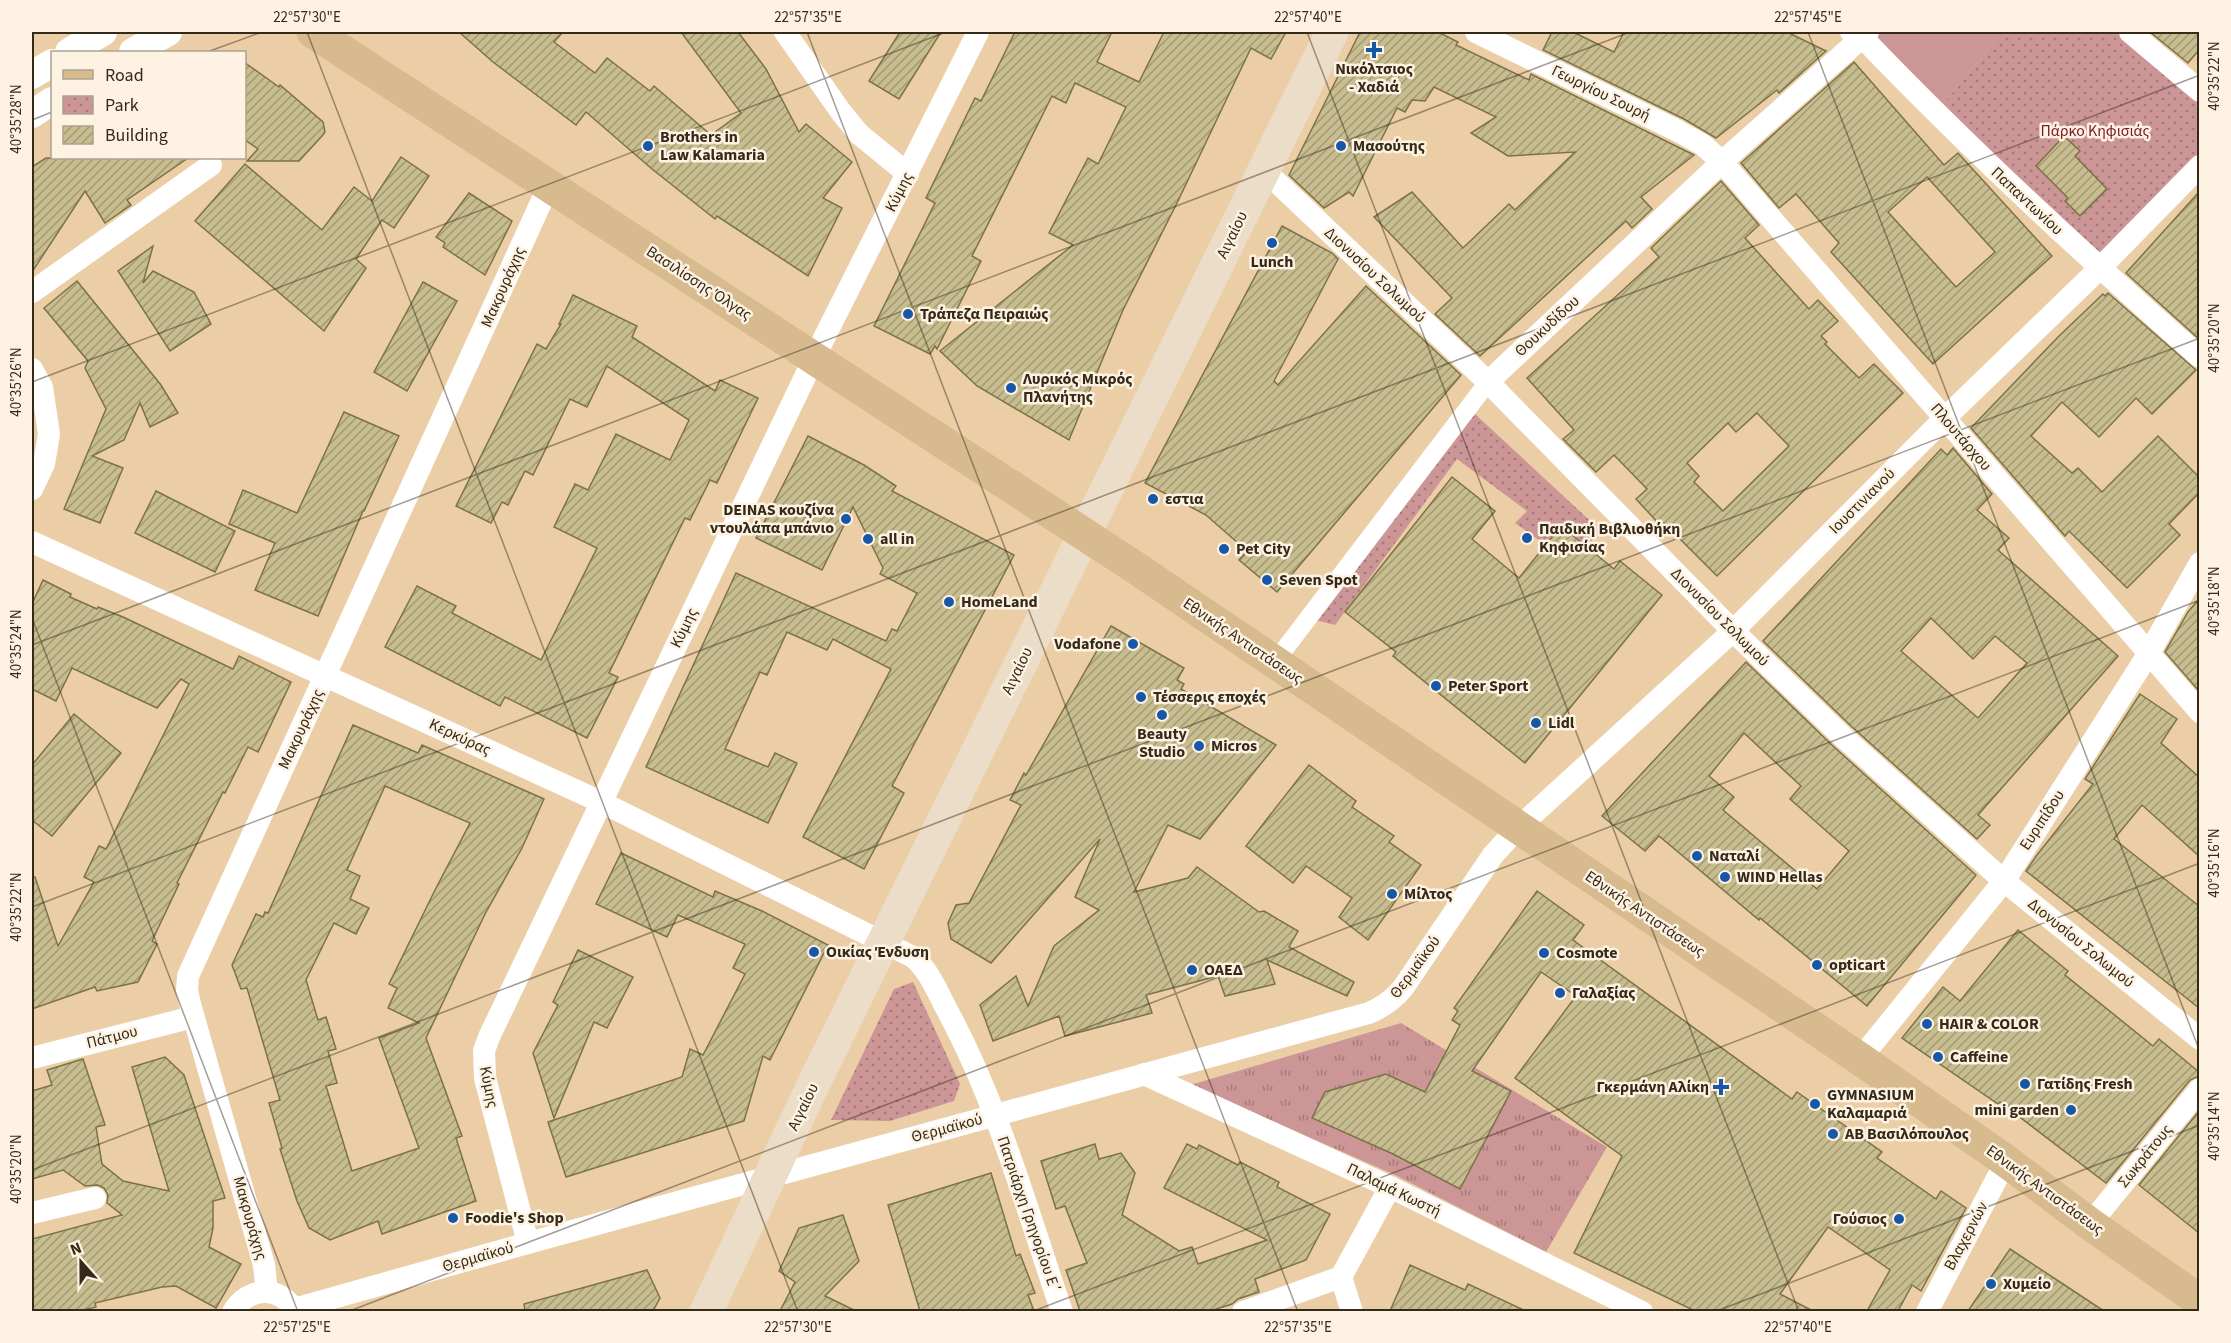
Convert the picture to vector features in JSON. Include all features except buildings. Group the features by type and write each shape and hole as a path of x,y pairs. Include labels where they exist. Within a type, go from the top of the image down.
{"main road":[{"name":"Βασιλίσσης Όλγας","path":"313,32 1085,534"},
{"name":"Αιγαίου","path":"706,1311 884,942 1332,32"},
{"name":"Εθνικής Αντιστάσεως","path":"1085,534 1860,1059 2006,1161 2199,1301"}],"street":[{"path":"71,51 103,32"},
{"path":"135,51 168,32"},
{"path":"785,32 859,134 908,174"},
{"name":"Κύμης","path":"528,1243 485,1078 484,1050 814,358 978,32"},
{"name":"Γεωργίου Σουρή","path":"1476,32 1678,130 1703,145 1722,162"},
{"path":"2130,32 2199,91"},
{"name":"Θουκυδίδου","path":"1274,663 1488,382 1860,33"},
{"name":"Παπαντωνίου","path":"1860,33 1935,114 2099,269 2199,357"},
{"path":"32,75 51,64"},
{"path":"32,114 51,103"},
{"name":"Πλουτάρχου","path":"1722,162 2199,712"},
{"path":"32,292 211,165"},
{"name":"Ιουστινιανού","path":"1518,828 1733,631 1945,418 2099,269 2199,166"},
{"name":"Διονυσίου Σολωμού","path":"1264,170 1488,382 1733,631 1842,736 2004,881 2199,1039"},
{"name":"Μακρυράχης","path":"267,1292 264,1265 193,1017 187,990 188,976 549,185"},
{"path":"32,369 42,387 49,434 44,464 32,489"},
{"name":"Κερκύρας","path":"32,542 601,802 884,942"},
{"name":"Ευριπίδου","path":"1860,1059 2004,881 2149,653 2199,563"},
{"name":"Θερμαϊκού","path":"295,1310 770,1176 1369,1013 1393,999 1402,988 1493,855 1518,828"},
{"name":"Πατριάρχη Γρηγορίου Ε΄","path":"884,942 913,957 926,970 969,1051 994,1115 1062,1311"},
{"name":"Πάτμου","path":"32,1058 193,1017"},
{"name":"Παλαμά Κωστή","path":"1144,1074 1390,1187 1642,1311"},
{"name":"Σωκράτους","path":"2090,1224 2199,1089"},
{"name":"Βλαχερνών","path":"1927,1311 2006,1161"},
{"path":"1243,1311 1341,1277 1390,1187"},
{"path":"32,1213 94,1198"},
{"path":"1341,1277 1352,1311"},
{"path":"233,1311 244,1297 267,1292 283,1297 295,1310"}],"green space":[{"path":"1868,32 2002,32 1935,114"},
{"name":"Πάρκο Κηφισιάς","path":"2002,32 2130,32 2199,91 2199,166 2099,269 1935,114"},
{"path":"1475,414 1601,531 1570,562 1515,523 1527,511 1457,459 1335,625 1303,617"},
{"path":"913,982 960,1084 954,1101 890,1121 831,1120 894,989"},
{"path":"1401,1023 1607,1147 1546,1252 1395,1175 1190,1085"}],"place":[{"name":"Νικόλτσιος - Χαδιά","path":"1374,50"},
{"name":"Brothers in Law Kalamaria","path":"648,146"},
{"name":"Μασούτης","path":"1341,146"},
{"name":"Lunch","path":"1272,243"},
{"name":"Τράπεζα Πειραιώς","path":"908,314"},
{"name":"Λυρικός Μικρός Πλανήτης","path":"1011,388"},
{"name":"εστια","path":"1153,499"},
{"name":"DEINAS κουζίνα ντουλάπα μπάνιο","path":"846,519"},
{"name":"Παιδική Βιβλιοθήκη Κηφισίας","path":"1527,538"},
{"name":"all in","path":"868,539"},
{"name":"Pet City","path":"1224,549"},
{"name":"Seven Spot","path":"1267,580"},
{"name":"HomeLand","path":"949,602"},
{"name":"Vodafone","path":"1133,644"},
{"name":"Peter Sport","path":"1436,686"},
{"name":"Τέσσερις εποχές","path":"1141,697"},
{"name":"Beauty Studio","path":"1162,715"},
{"name":"Lidl","path":"1536,723"},
{"name":"Micros","path":"1199,746"},
{"name":"Ναταλί","path":"1697,856"},
{"name":"WIND Hellas","path":"1725,877"},
{"name":"Μίλτος","path":"1392,894"},
{"name":"Οικίας Ένδυση","path":"814,952"},
{"name":"Cosmote","path":"1544,953"},
{"name":"opticart","path":"1817,965"},
{"name":"ΟΑΕΔ","path":"1192,970"},
{"name":"Γαλαξίας","path":"1560,993"},
{"name":"HAIR & COLOR","path":"1927,1024"},
{"name":"Caffeine","path":"1938,1057"},
{"name":"Γατίδης Fresh","path":"2025,1084"},
{"name":"Γκερμάνη Αλίκη","path":"1721,1087"},
{"name":"GYMNASIUM Καλαμαριά","path":"1815,1104"},
{"name":"mini garden","path":"2071,1110"},
{"name":"ΑΒ Βασιλόπουλος","path":"1833,1134"},
{"name":"Foodie's Shop","path":"453,1218"},
{"name":"Γούσιος","path":"1899,1219"},
{"name":"Χυμείο","path":"1991,1284"}]}
